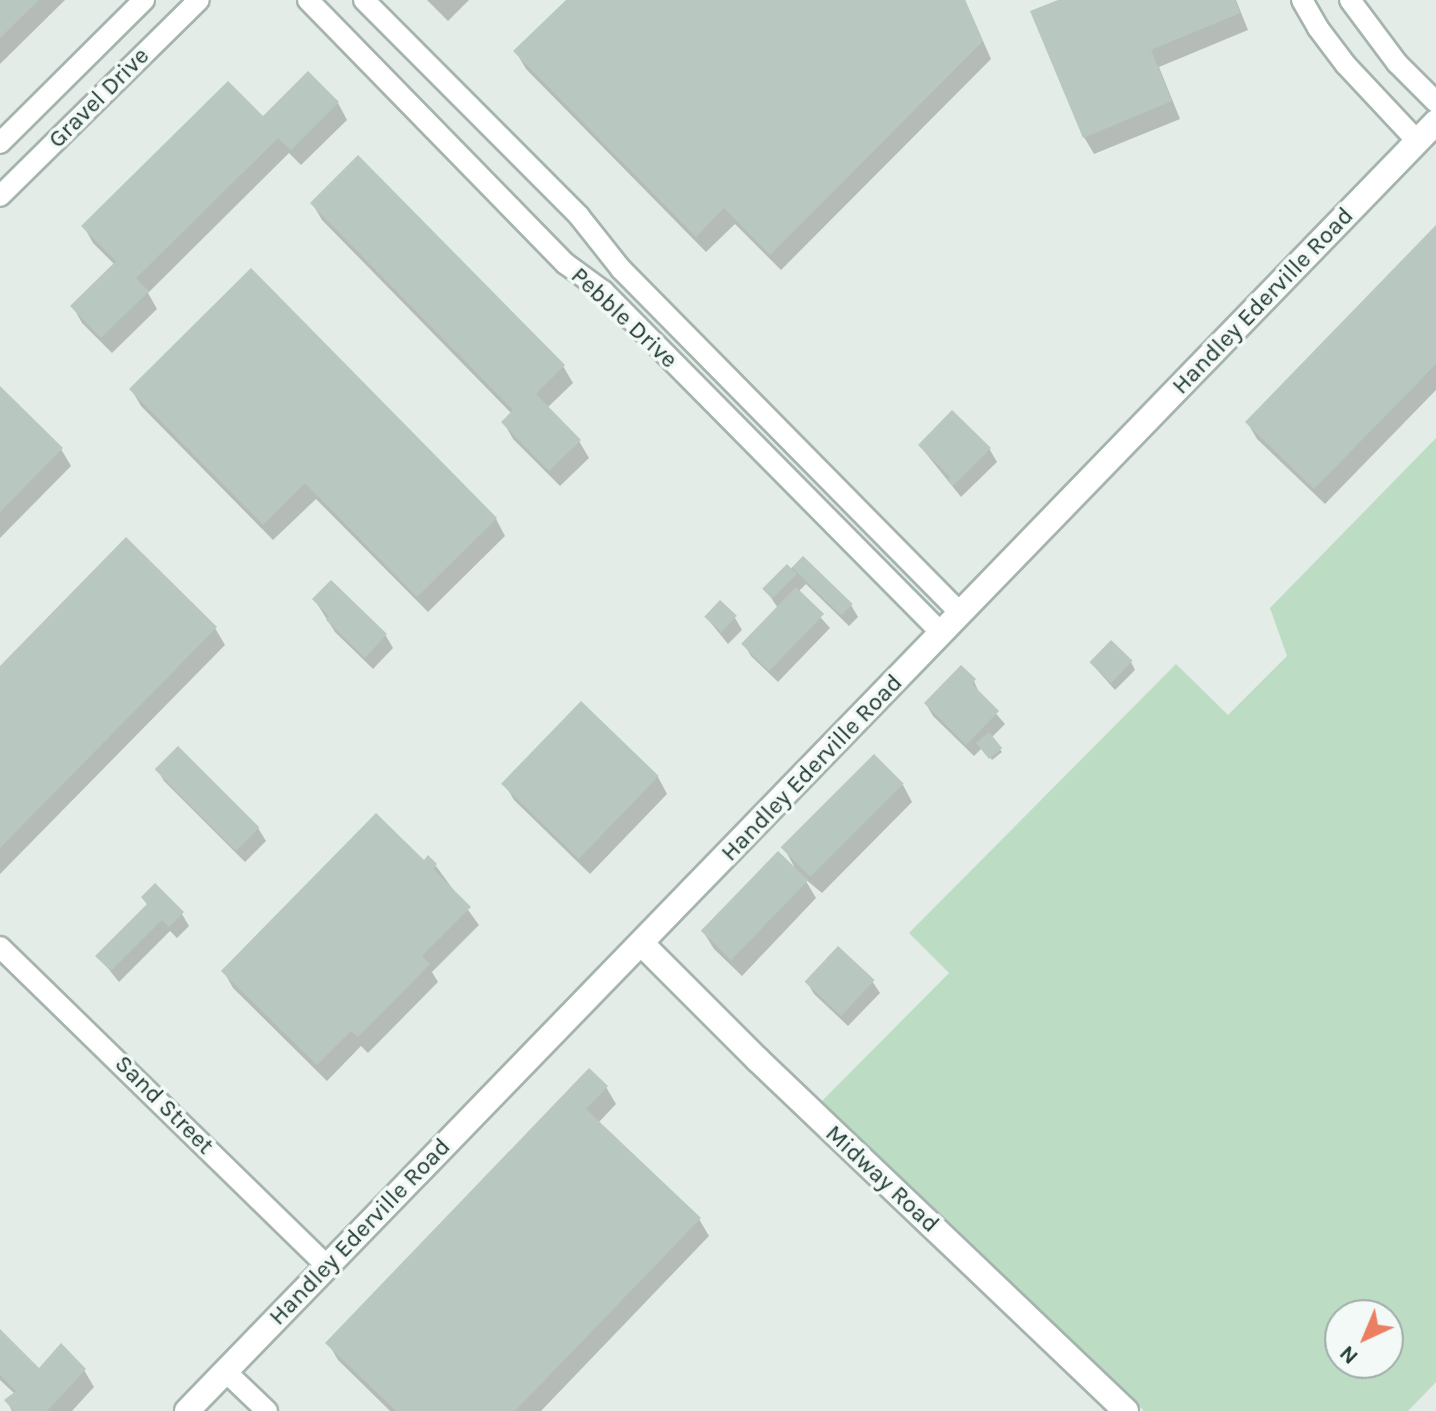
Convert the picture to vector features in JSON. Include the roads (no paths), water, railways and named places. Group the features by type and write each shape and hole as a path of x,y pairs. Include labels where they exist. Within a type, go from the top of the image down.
{"main road":[{"name":"Handley Ederville Road","path":"187,1411 1436,122"},
{"name":"Midway Road","path":"642,944 756,1058 1126,1411"}],"street":[{"name":"Gravel Drive","path":"0,143 144,0"},
{"name":"Gravel Drive","path":"0,196 199,0"},
{"name":"Pebble Drive","path":"308,0 566,264 603,291 942,634"},
{"name":"Pebble Drive","path":"364,0 579,216 621,269 961,614"},
{"path":"1302,0 1318,28 1346,65 1417,141"},
{"path":"1350,0 1397,63 1436,102"},
{"path":"796,487 815,466"},
{"path":"864,555 883,535"},
{"name":"Sand Street","path":"0,947 326,1265"},
{"path":"225,1371 267,1411"}]}
